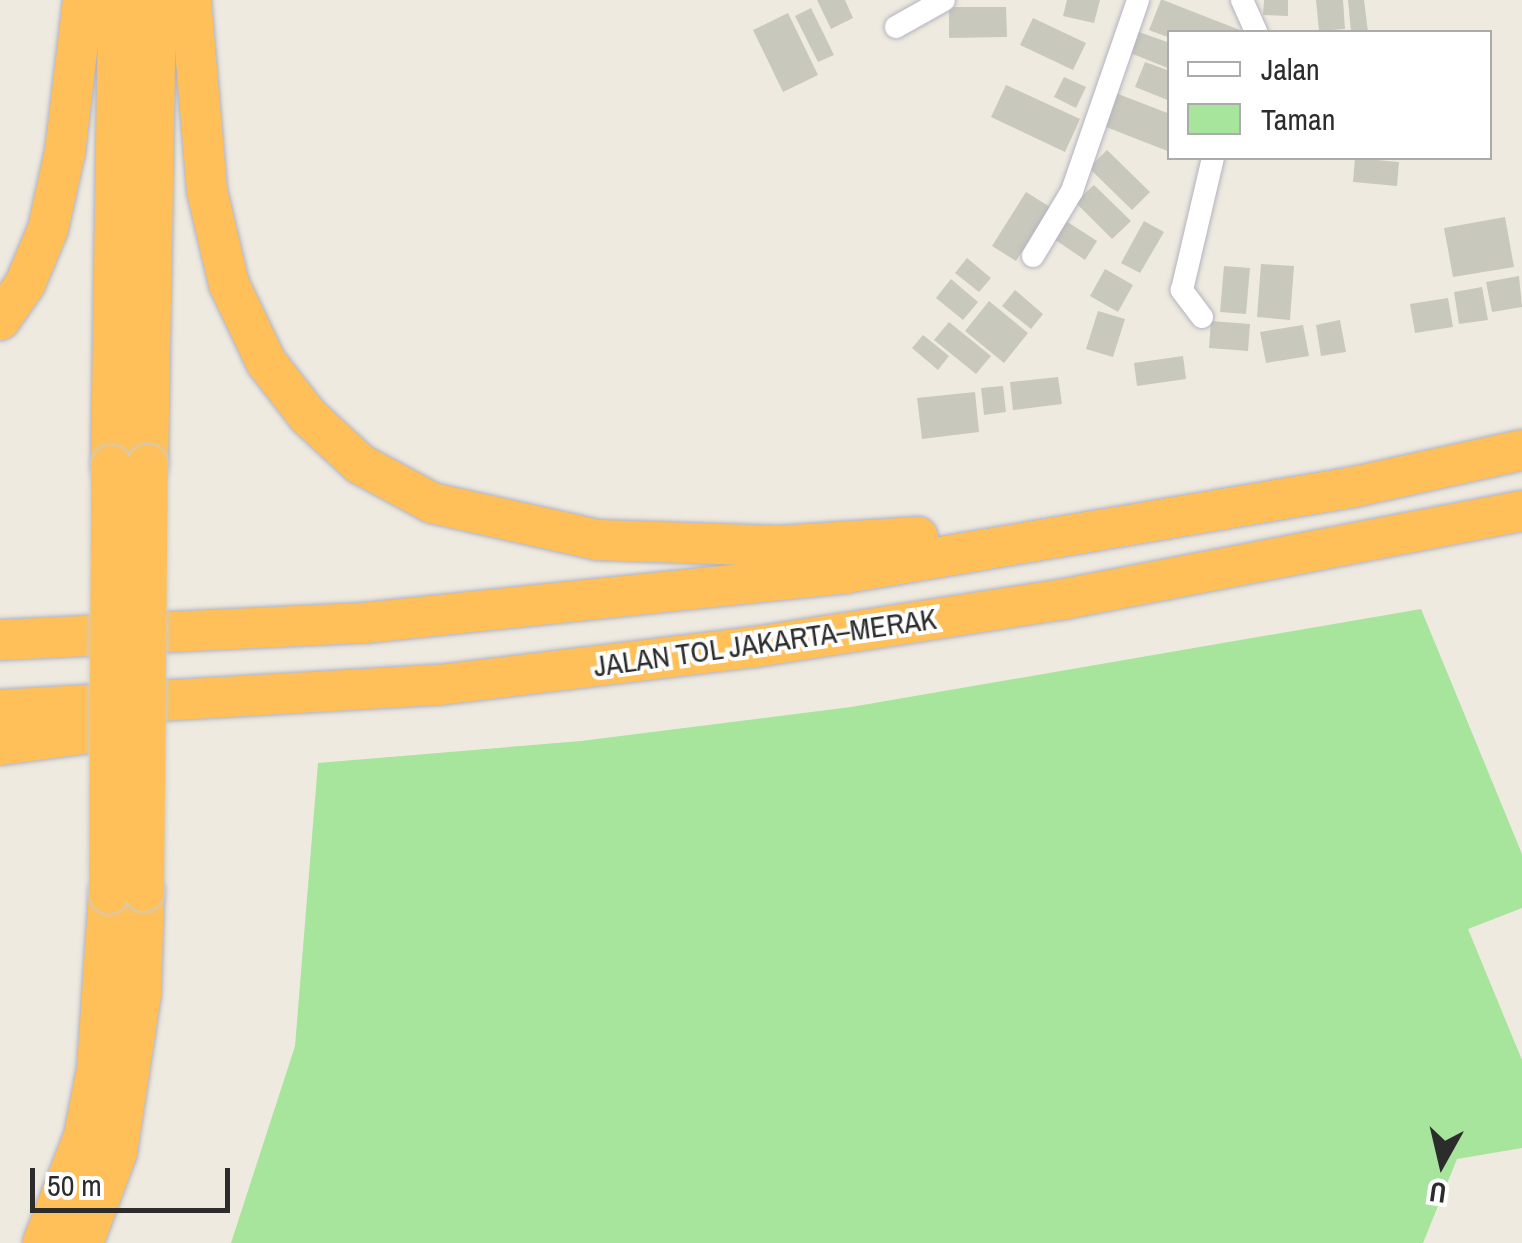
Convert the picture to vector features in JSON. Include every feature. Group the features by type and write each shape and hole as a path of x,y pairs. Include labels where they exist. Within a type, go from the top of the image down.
{"highway":[{"path":"0,320 25,284 48,229 66,152 83,0"},
{"path":"43,1243 84,1136 126,892 130,466 118,0"},
{"path":"130,466 156,0"},
{"path":"191,0 207,191 229,284 266,362 308,416 360,464 432,504 598,540 779,546 972,532 1354,487"},
{"name":"JALAN TOL JAKARTA–MERAK","path":"0,640 345,625 578,604 846,572 1354,487 1522,450"},
{"name":"JALAN TOL JAKARTA–MERAK","path":"0,710 439,685 755,647 1064,599 1522,512"},
{"path":"0,744 439,685"},
{"path":"83,1243 117,1152 141,994 126,892"}],"street":[{"path":"896,27 944,0"},
{"path":"1033,256 1072,191 1138,0"},
{"path":"1242,0 1255,30"},
{"path":"1202,317 1182,290 1214,160"}],"green space":[{"path":"1421,609 1522,854 1522,908 1468,929 1522,1060 1522,1148 1457,1159 1423,1243 231,1243 295,1046 318,763 581,741 851,707"}],"building":[{"path":"817,0 845,0 853,18 831,29"},
{"path":"1067,0 1100,0 1094,23 1063,16"},
{"path":"1161,0 1240,30 1167,30 1167,37 1149,30"},
{"path":"1264,0 1288,0 1288,16 1263,15"},
{"path":"1316,0 1343,0 1345,29 1319,30"},
{"path":"1348,0 1364,0 1368,30 1351,30"},
{"path":"949,7 1006,7 1007,37 949,38"},
{"path":"811,8 834,55 818,62 795,16"},
{"path":"788,13 818,75 783,92 753,30"},
{"path":"1033,18 1086,43 1073,70 1020,45"},
{"path":"1136,31 1167,42 1167,68 1128,52"},
{"path":"1145,62 1167,70 1167,100 1135,87"},
{"path":"1064,77 1086,87 1076,108 1054,97"},
{"path":"1006,85 1080,119 1065,152 991,117"},
{"path":"1113,92 1167,113 1167,151 1101,125"},
{"path":"1107,150 1150,192 1132,210 1089,168"},
{"path":"1355,160 1399,162 1397,186 1353,182"},
{"path":"1094,185 1131,221 1112,239 1075,202"},
{"path":"1026,192 1050,207 1016,261 992,246"},
{"path":"1505,217 1514,267 1453,277 1444,228"},
{"path":"1066,221 1097,241 1085,260 1054,239"},
{"path":"1144,221 1164,232 1140,273 1121,263"},
{"path":"967,258 991,278 979,292 955,273"},
{"path":"1261,264 1294,266 1290,320 1257,317"},
{"path":"1224,266 1250,268 1246,314 1220,312"},
{"path":"1105,269 1133,285 1118,312 1090,296"},
{"path":"1519,276 1522,307 1492,312 1486,282"},
{"path":"951,279 978,302 963,320 936,298"},
{"path":"1482,287 1488,320 1459,324 1454,292"},
{"path":"1015,290 1043,314 1031,329 1002,306"},
{"path":"1448,298 1453,327 1415,333 1410,304"},
{"path":"989,301 1028,333 1004,363 965,331"},
{"path":"1098,311 1125,319 1113,357 1086,349"},
{"path":"1340,320 1346,352 1321,356 1316,325"},
{"path":"1211,321 1250,324 1248,351 1209,348"},
{"path":"949,322 991,356 976,374 934,340"},
{"path":"1303,325 1309,356 1266,363 1260,332"},
{"path":"923,335 949,356 938,370 912,348"},
{"path":"1183,356 1186,379 1137,386 1134,363"},
{"path":"1058,377 1062,404 1013,410 1010,382"},
{"path":"1003,386 1006,412 984,415 981,388"},
{"path":"975,392 979,432 922,439 917,398"}]}
